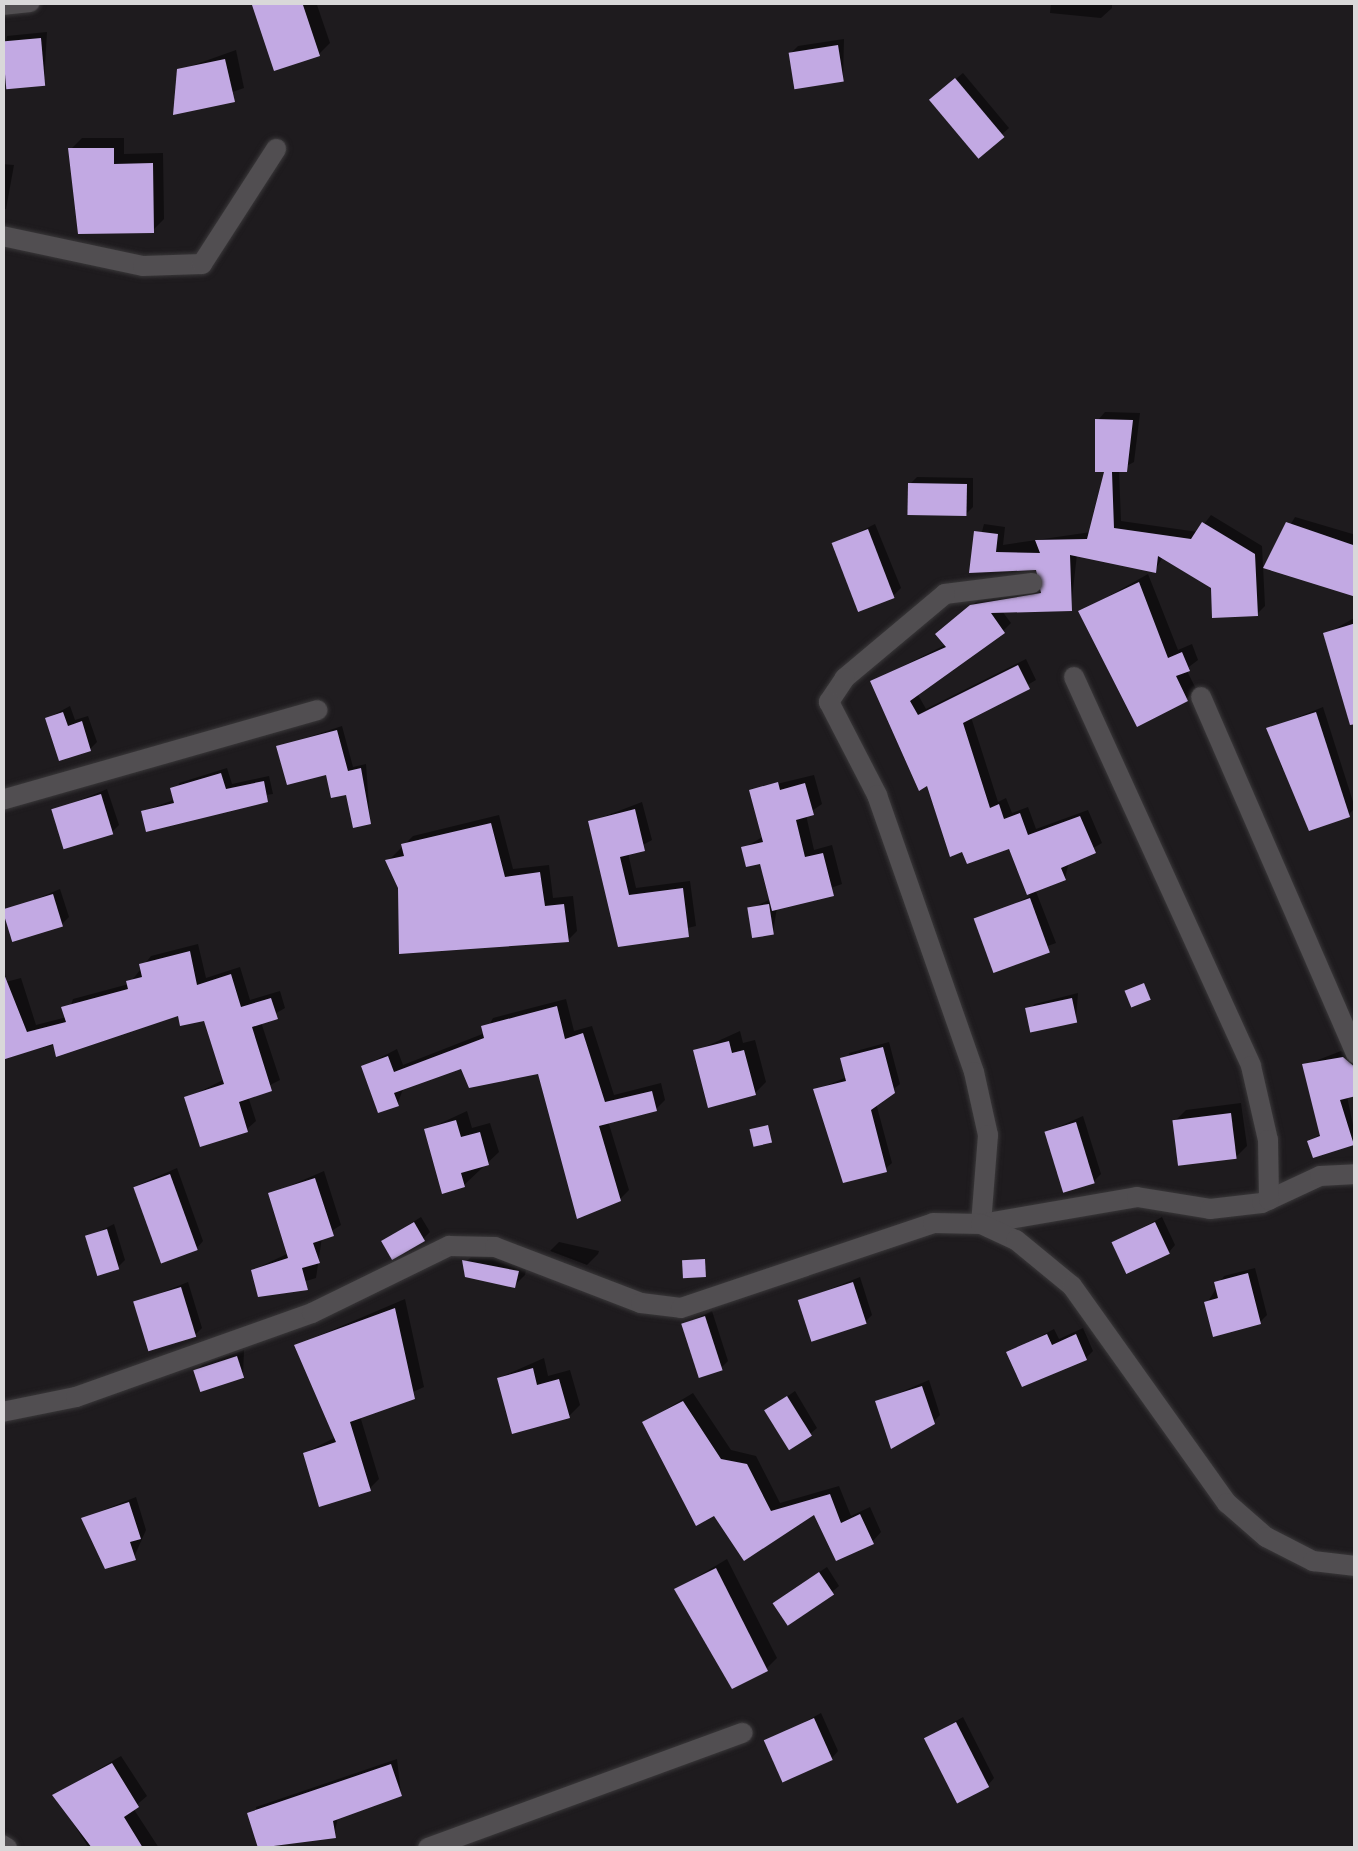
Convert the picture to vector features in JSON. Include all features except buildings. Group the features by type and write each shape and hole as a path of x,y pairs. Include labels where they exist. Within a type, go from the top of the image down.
{"street":[{"path":"2,5 30,2"},
{"path":"2,236 143,266 202,264 276,149"},
{"path":"980,1224 988,1134 974,1072 877,795 829,702 845,678 945,594 1032,583"},
{"path":"1074,677 1251,1066 1268,1140 1269,1200"},
{"path":"1201,697 1356,1054"},
{"path":"2,800 317,710"},
{"path":"2,1412 76,1396 312,1312 448,1246 495,1247 640,1303 680,1308 933,1223 980,1224 1137,1197 1210,1209 1269,1200 1320,1176 1356,1174"},
{"path":"980,1224 1016,1240 1072,1286 1227,1503 1313,1560 1356,1566"},
{"path":"428,1848 744,1732"}]}
